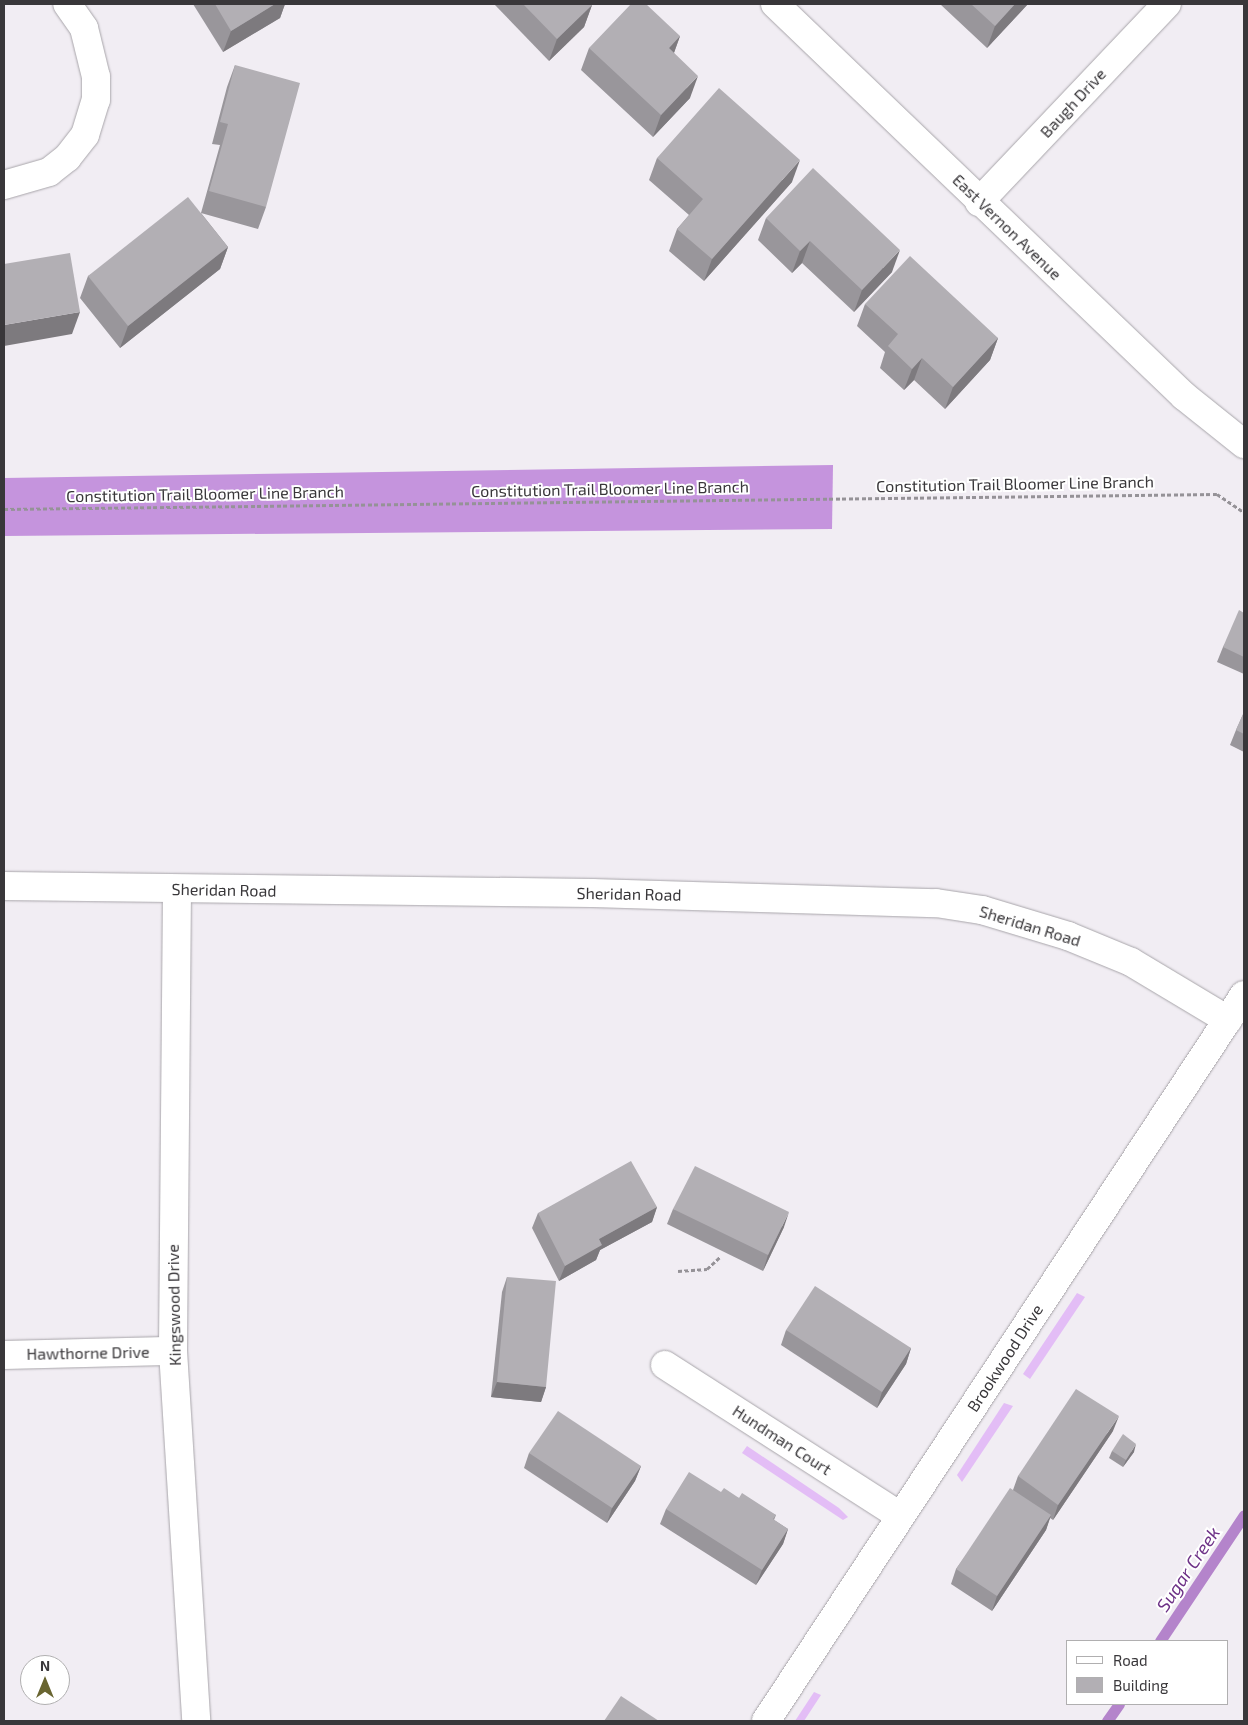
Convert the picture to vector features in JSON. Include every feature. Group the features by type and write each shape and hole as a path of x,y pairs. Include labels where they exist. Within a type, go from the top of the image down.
{"street":[{"path":"4,185 49,172 68,158 84,135 96,100 96,77 84,28 67,4"},
{"name":"East Vernon Avenue","path":"774,4 1184,396 1244,444"},
{"name":"Baugh Drive","path":"979,202 1167,4"},
{"name":"Sheridan Road","path":"4,886 592,893 936,903 982,910 1068,936 1131,962 1228,1020"},
{"name":"Kingswood Drive","path":"177,889 173,1351 196,1721"},
{"name":"Brookwood Drive","path":"766,1721 1244,995"},
{"name":"Hawthorne Drive","path":"4,1355 173,1351"},
{"name":"Hundman Court","path":"665,1365 900,1516"}],"path":[{"name":"Constitution Trail Bloomer Line Branch","path":"4,509 1217,494 1244,512"},
{"path":"678,1271 706,1269 721,1256"}],"shaded area":[{"path":"833,465 832,529 4,536 4,478"},
{"path":"1077,1293 1085,1297 1030,1379 1023,1374"},
{"path":"1004,1403 1013,1406 962,1482 957,1475"},
{"path":"747,1446 839,1508 848,1517 843,1520 742,1453"},
{"path":"814,1692 821,1695 804,1721 795,1721"}],"building":[{"path":"215,4 275,4 231,31"},
{"path":"523,4 592,4 592,5 557,39"},
{"path":"631,4 646,4 680,36 669,48 698,76 661,115 589,48"},
{"path":"971,4 1015,4 995,26"},
{"path":"235,65 300,83 266,207 209,191 228,124 220,122"},
{"path":"719,88 800,160 712,259 677,229 703,199 657,158"},
{"path":"813,168 900,250 862,290 810,241 800,251 766,218"},
{"path":"188,197 228,247 128,326 88,276"},
{"path":"70,253 80,312 4,325 4,264"},
{"path":"910,256 998,338 953,387 922,358 912,369 888,346 898,334 865,304"},
{"path":"1239,610 1244,613 1244,657 1223,647"},
{"path":"1244,712 1244,734 1236,730"},
{"path":"631,1161 657,1207 599,1239 602,1245 565,1266 538,1213"},
{"path":"695,1166 789,1212 768,1255 673,1209"},
{"path":"507,1277 556,1281 546,1387 497,1382"},
{"path":"815,1286 911,1348 882,1392 786,1330"},
{"path":"1076,1389 1119,1416 1058,1505 1018,1476"},
{"path":"558,1411 641,1466 612,1508 529,1453"},
{"path":"1123,1434 1136,1444 1126,1460 1112,1451"},
{"path":"689,1472 721,1492 724,1488 739,1498 742,1493 776,1515 773,1519 788,1529 762,1570 666,1509"},
{"path":"1010,1488 1051,1515 997,1596 956,1569"},
{"path":"621,1696 659,1721 604,1721"}],"waterway":[{"name":"Sugar Creek","path":"1161,1640 1244,1515"},
{"name":"Sugar Creek","path":"1107,1721 1118,1705"}]}
